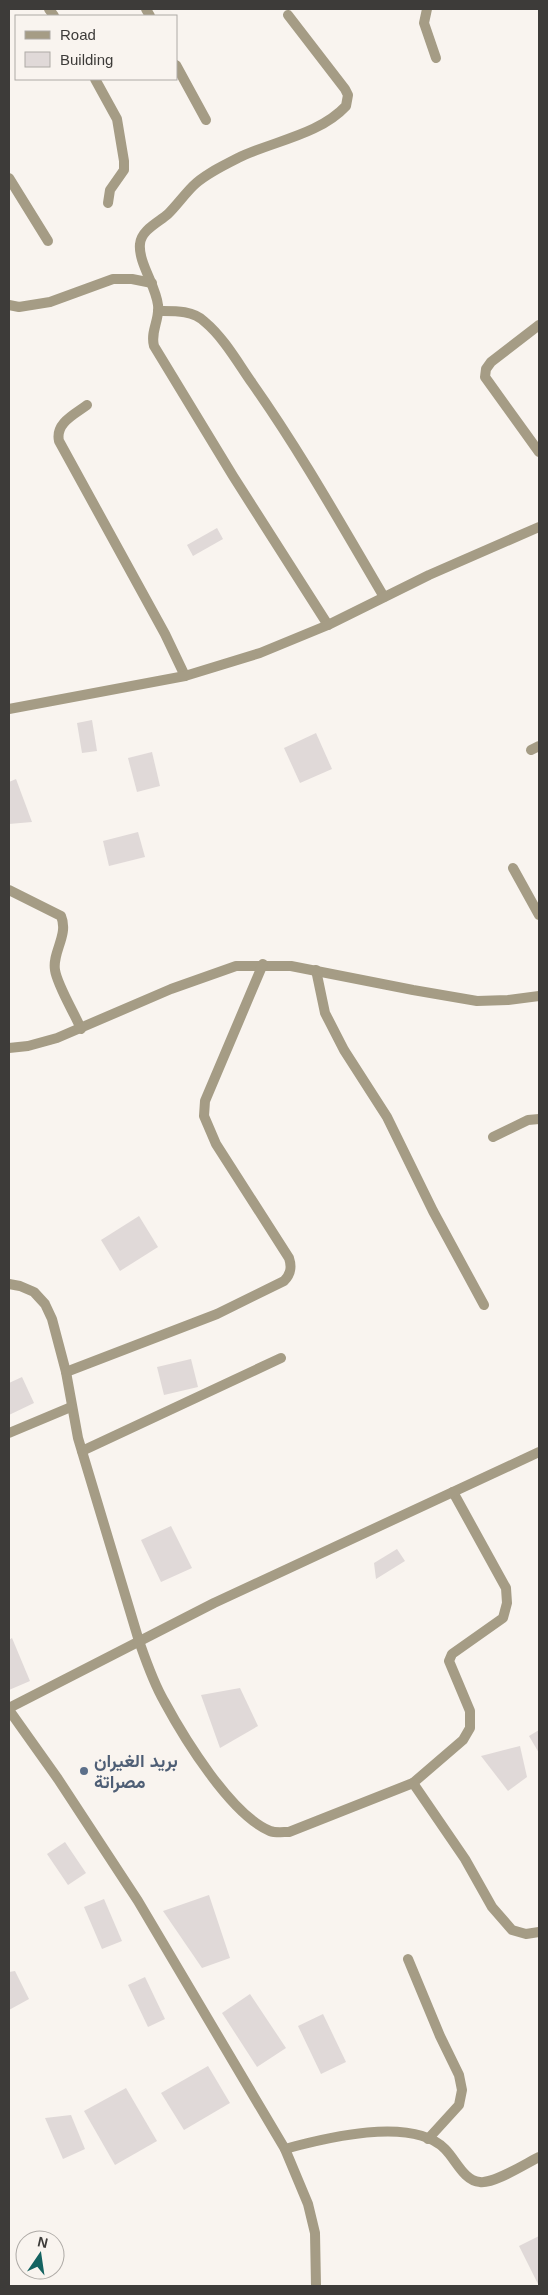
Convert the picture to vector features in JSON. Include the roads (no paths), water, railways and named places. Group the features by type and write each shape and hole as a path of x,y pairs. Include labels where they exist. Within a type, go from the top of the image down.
{"street":[{"path":"428,9 424,23 436,58"},
{"path":"288,15 345,89 348,95 346,106 319,126 240,157 193,185 176,205 144,234 140,241 140,246 156,294 158,310 152,339 158,354 328,625"},
{"path":"178,69 206,120"},
{"path":"96,80 116,119 125,166 110,190 108,203"},
{"path":"9,178 48,241"},
{"path":"9,306 50,302 113,279 132,279 152,283"},
{"path":"158,310 180,312 200,318 233,356 270,408 384,597"},
{"path":"539,325 491,362 486,369 485,377 539,452"},
{"path":"87,405 59,428 59,441 165,634 185,676"},
{"path":"9,709 185,676 260,653 328,625 384,597 539,527"},
{"path":"514,868 539,915"},
{"path":"9,890 61,916 64,928 56,960 55,973 81,1028"},
{"path":"66,1372 217,1314 284,1281 289,1276 291,1265 289,1258 216,1144 204,1116 205,1101 263,964"},
{"path":"9,1048 44,1042 212,973 236,966 263,964 316,970 477,1001 539,996"},
{"path":"316,970 324,1013 344,1050 387,1117 433,1211 484,1305"},
{"path":"493,1137 528,1120 539,1120"},
{"path":"9,1284 34,1292 45,1304 52,1319 66,1372 71,1406 82,1451 139,1641 164,1701 216,1782 256,1823 272,1832 289,1832 413,1783 463,1740 470,1728 470,1712 449,1662 452,1654 503,1618 507,1603 506,1588 453,1492"},
{"path":"82,1451 281,1358"},
{"path":"9,1433 71,1406"},
{"path":"316,2286 315,2233 308,2204 286,2149 138,1901 58,1779 9,1709 266,1577 539,1452"},
{"path":"413,1783 465,1859 492,1907 512,1930 526,1934 539,1932"},
{"path":"408,1959 440,2036 459,2075 462,2090 459,2105 428,2139"},
{"path":"286,2149 325,2138 382,2131 428,2139 444,2148 468,2178 477,2182 487,2183 539,2157"}],"place":[{"name":"بريد الغيران مصراتة","path":"84,1771"}]}
